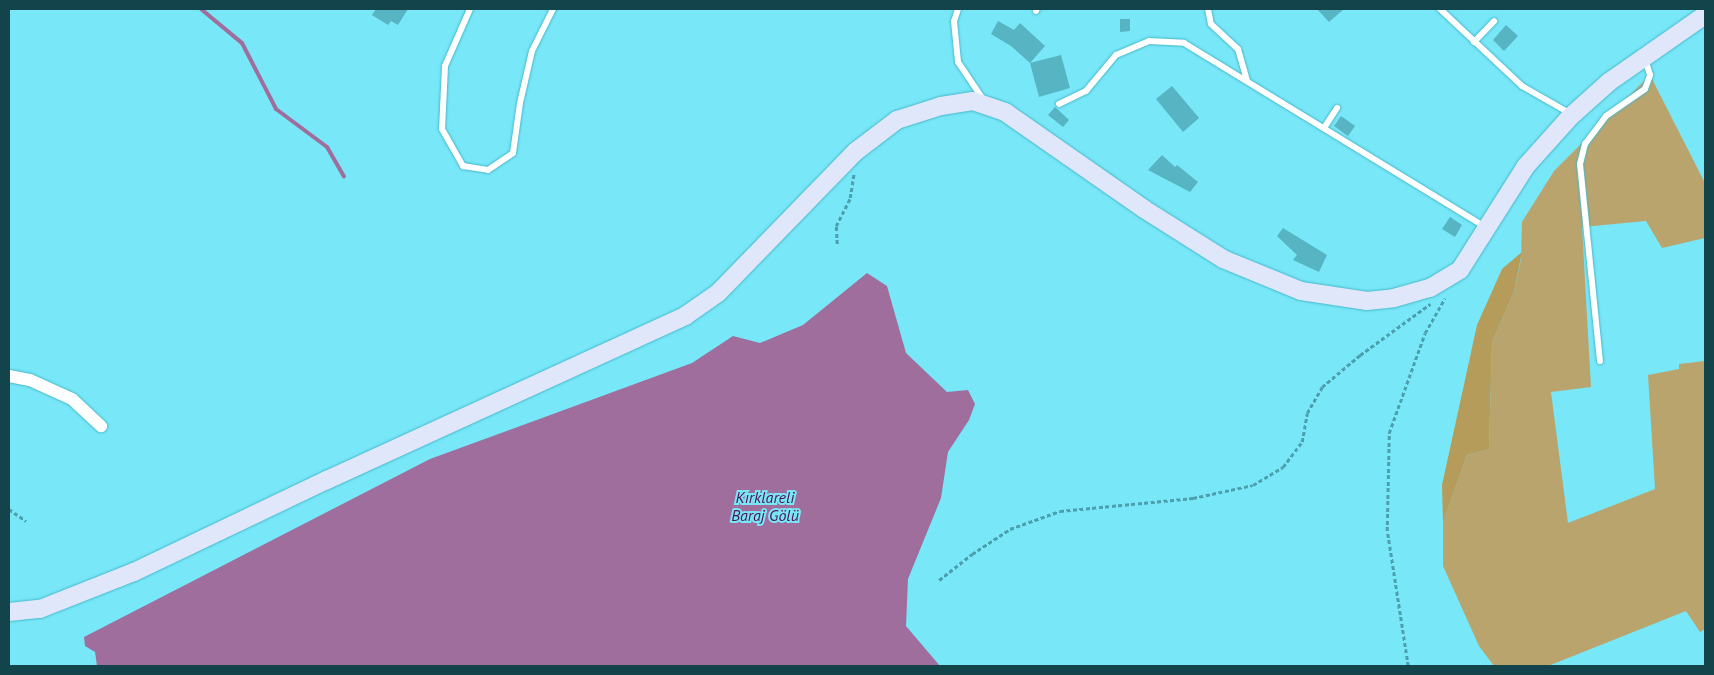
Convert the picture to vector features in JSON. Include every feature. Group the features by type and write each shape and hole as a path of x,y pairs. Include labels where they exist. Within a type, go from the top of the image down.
{"street":[{"path":"9,612 40,609 134,572 327,480 685,316 718,293 851,157 897,120 941,106 973,101 1005,112 1144,209 1223,259 1301,290 1368,301 1394,298 1430,288 1460,270 1526,166 1572,115 1609,82 1705,15"},
{"path":"9,376 30,380 72,399 101,426"}],"lane":[{"path":"470,9 445,66 442,129 463,166 488,170 513,153 520,104 532,50 553,9"},
{"path":"958,9 954,21 958,62 988,107"},
{"path":"1208,9 1211,24 1238,49 1247,81"},
{"path":"1440,9 1522,86 1572,115"},
{"path":"1474,42 1494,21"},
{"path":"1059,104 1086,91 1116,55 1149,41 1184,43 1487,228"},
{"path":"1600,361 1580,164 1585,144 1606,116 1645,89 1650,75 1644,58"},
{"path":"1324,128 1337,108"}],"path":[{"path":"836,244 836,226 850,198 855,177 851,157"},
{"path":"1408,666 1387,530 1389,433 1425,333 1448,292 1440,298"},
{"path":"939,580 1010,529 1060,511 1193,498 1253,485 1283,467 1302,442 1307,412 1322,387 1360,354 1432,303"},
{"path":"9,509 26,521"}],"shaded area":[{"path":"1650,75 1705,183 1705,238 1662,248 1646,221 1582,227 1591,387 1551,392 1568,523 1655,489 1648,375 1679,369 1679,364 1705,361 1705,629 1700,632 1686,611 1548,666 1494,666 1479,646 1443,566 1443,523 1467,455 1489,449 1492,342 1514,292 1521,259 1522,222 1554,171"},
{"path":"1522,252 1514,292 1492,342 1489,449 1467,455 1443,523 1442,485 1477,325 1502,269"}],"water":[{"name":"Kırklareli Baraj Gölü","path":"867,273 887,286 906,353 947,392 968,390 975,404 969,420 948,452 941,498 908,579 906,626 940,666 97,666 95,652 85,646 84,637 430,459 692,363 733,336 760,343 803,325"}],"building":[{"path":"376,9 408,9 398,25 391,21 388,25 372,15"},
{"path":"1317,9 1344,9 1329,22"},
{"path":"1120,19 1130,19 1130,31 1120,32"},
{"path":"998,21 1014,30 1020,23 1045,46 1030,63 1011,46 991,34"},
{"path":"1506,25 1518,36 1504,51 1493,40"},
{"path":"1061,55 1070,88 1039,97 1030,63"},
{"path":"1172,86 1199,118 1183,132 1156,99"},
{"path":"1055,107 1069,120 1063,127 1048,115"},
{"path":"1341,116 1355,126 1348,136 1334,126"},
{"path":"1162,155 1175,167 1177,165 1198,182 1190,192 1148,170"},
{"path":"1450,217 1462,225 1455,237 1442,229"},
{"path":"1283,228 1327,255 1319,272 1293,260 1297,255 1277,236"}],"waterway":[{"path":"201,9 242,43 276,109 327,147 344,177"}]}
